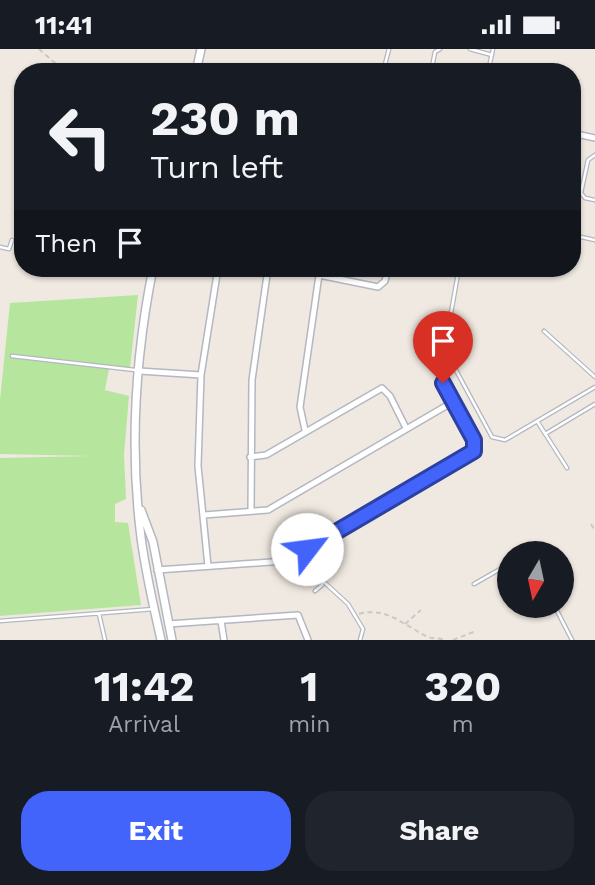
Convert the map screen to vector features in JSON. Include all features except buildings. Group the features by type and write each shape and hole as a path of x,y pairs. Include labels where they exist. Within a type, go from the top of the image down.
{"street":[{"path":"152,277 139,371 136,432 141,544 161,640"},
{"path":"208,566 198,465 201,375 217,277"},
{"path":"251,510 252,380 267,277"},
{"path":"304,430 300,407 319,277"},
{"path":"342,277 379,287 386,277"},
{"path":"139,371 201,375"},
{"path":"157,570 285,561 474,451 474,440 443,383"},
{"path":"250,457 266,455 304,430 382,388 390,396 405,428"},
{"path":"204,515 268,510 452,403"},
{"path":"138,499 153,542 172,640"},
{"path":"167,624 298,615 304,639"},
{"path":"221,621 224,640"}],"lane":[{"path":"470,49 492,55"},
{"path":"490,63 493,49"},
{"path":"595,155 588,160 581,193 585,198 595,200"},
{"path":"0,247 9,249 12,240"},
{"path":"457,277 450,319 450,356 456,375 494,439 505,440 595,387"},
{"path":"544,331 595,377"},
{"path":"12,356 139,371"},
{"path":"545,434 595,404"},
{"path":"537,421 566,468"},
{"path":"314,561 324,567 324,582 315,591"},
{"path":"474,584 497,571"},
{"path":"324,582 345,600 355,615 364,631 360,640"},
{"path":"0,621 154,609"},
{"path":"99,614 105,640"},
{"path":"560,618 571,640"}],"path":[{"path":"39,49 54,63"},
{"path":"591,524 595,531"},
{"path":"355,615 374,610 386,613 430,638 444,640"},
{"path":"404,624 421,610"},
{"path":"453,640 477,631"}],"green space":[{"path":"138,295 130,368 109,369 105,390 129,396 124,455 126,499 115,504 115,522 128,523 141,605 0,616 0,458 92,456 0,454 0,400 10,303"}],"route":[{"path":"307,549 474,451 474,440 443,383"}]}
